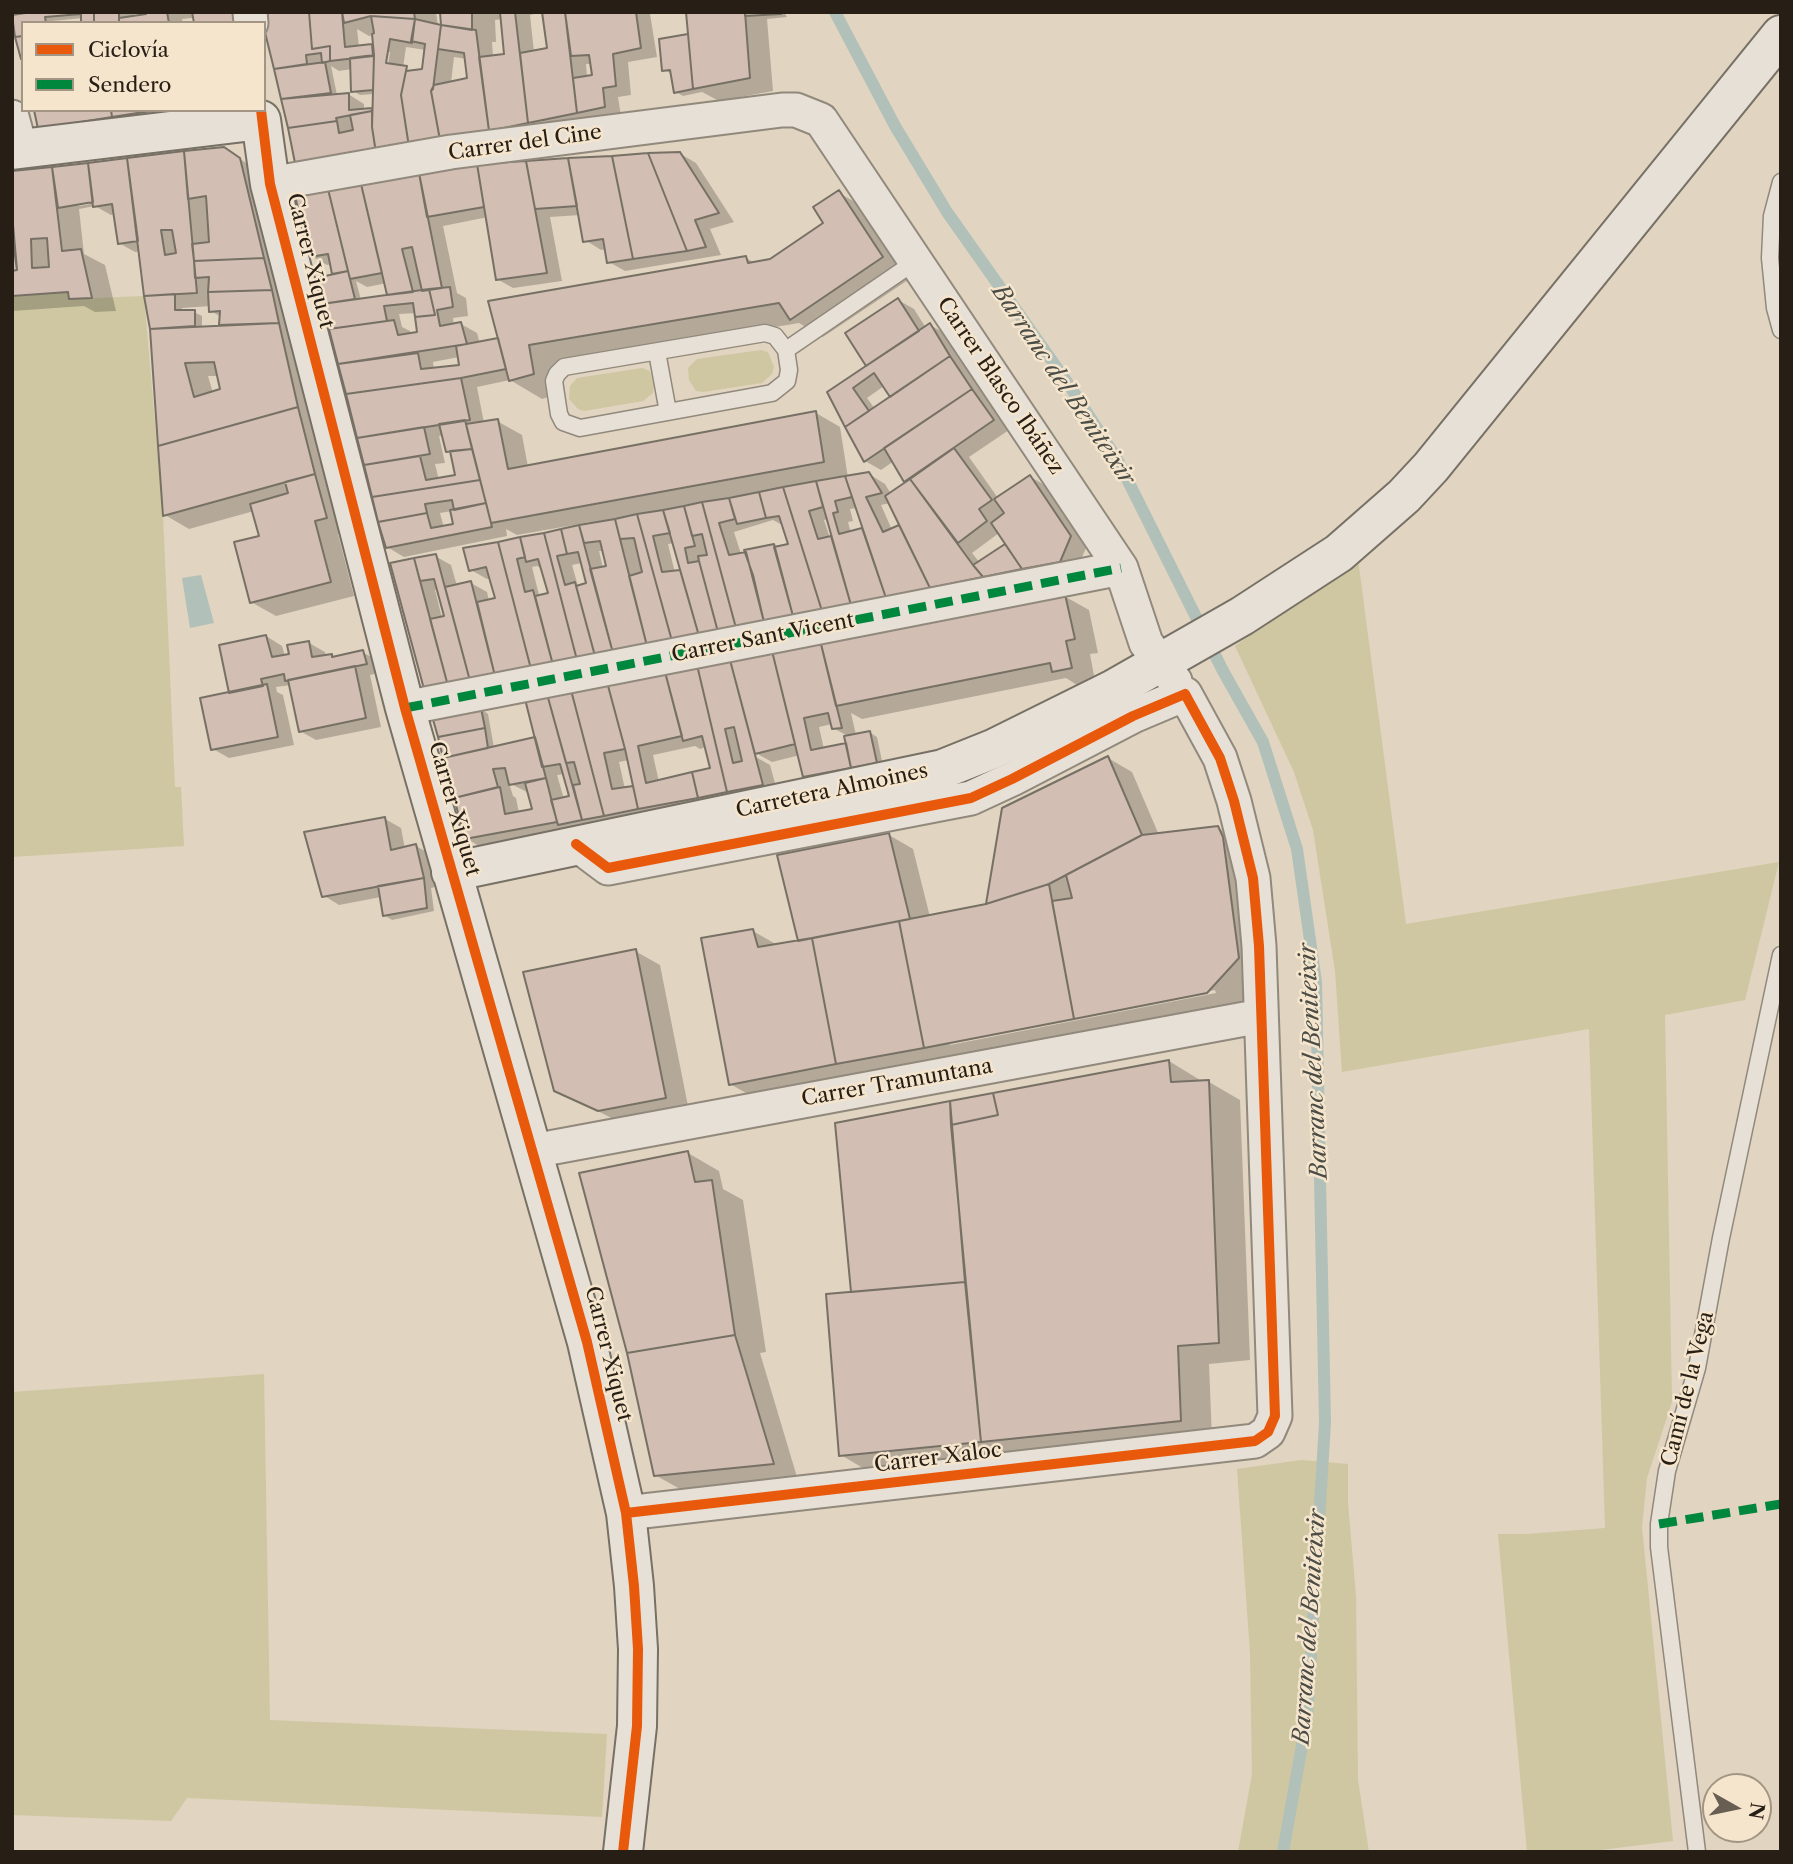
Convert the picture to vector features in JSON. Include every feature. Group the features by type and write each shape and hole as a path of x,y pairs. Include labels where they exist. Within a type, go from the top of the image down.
{"street":[{"name":"Carretera Almoines","path":"451,872 943,769 993,749 1114,689 1242,616 1339,553 1404,496 1431,467 1781,35"},
{"name":"Carrer del Cine","path":"270,184 451,152 782,110"},
{"name":"Carrer Blasco Ibáñez","path":"782,110 796,110 821,120 1121,568 1146,643 1174,653 1185,694 1220,758 1253,878 1261,1016 1275,1416 1268,1432 1255,1441"},
{"name":"Carrer Xiquet","path":"261,115 270,184 405,708 587,1342 626,1513 635,1586 638,1649 637,1726 623,1852"},
{"path":"15,139 261,115"},
{"name":"Carrer Sant Vicent","path":"405,708 1121,568"},
{"path":"576,844 608,868 971,798 1133,716 1185,694"},
{"name":"Carrer Tramuntana","path":"533,1151 1261,1016"},
{"name":"Carrer Xaloc","path":"626,1513 1255,1441"}],"lane":[{"path":"1781,182 1772,216 1770,258 1775,307 1781,330"},
{"path":"786,350 916,261"},
{"path":"765,333 775,336 786,350 789,370 786,381 772,393 580,428 563,422 556,399 556,374 564,367 765,333"},
{"path":"657,352 668,412"},
{"name":"Camí de la Vega","path":"1697,1852 1659,1546 1659,1524 1667,1471 1697,1368 1721,1237 1781,955"}],"shaded area":[{"path":"68,292 69,299 144,296 163,516 175,787 181,787 184,846 12,857 12,297"},
{"path":"761,350 768,352 774,367 772,374 762,383 703,392 696,391 689,380 688,368 697,359"},
{"path":"642,368 650,371 654,386 653,393 643,401 584,411 578,409 569,399 570,386 577,378"},
{"path":"1358,559 1406,924 1779,862 1745,1000 1665,1015 1672,1402 1647,1478 1642,1527 1673,1841 1584,1852 1527,1852 1498,1534 1605,1528 1589,1029 1342,1072 1335,971 1313,830 1294,772 1235,646"},
{"path":"201,575 214,623 190,628 182,578"},
{"path":"264,1374 270,1720 607,1734 602,1817 187,1798 171,1821 12,1815 12,1392"},
{"path":"1301,1460 1348,1464 1348,1503 1356,1596 1358,1780 1369,1852 1238,1852 1252,1774 1250,1653 1237,1469"}],"building":[{"path":"32,12 94,12 94,21 81,21 81,14 45,17 46,21 21,21 21,36 15,37 12,15"},
{"path":"94,12 119,12 119,21 94,21"},
{"path":"167,12 169,21 119,21 119,18"},
{"path":"192,12 238,12 240,21 194,21"},
{"path":"260,12 309,12 312,49 330,46 330,61 322,63 321,53 306,55 307,64 274,69 266,36 266,21 262,21"},
{"path":"309,12 342,12 345,47 372,44 373,56 330,61 330,46 312,49"},
{"path":"342,12 414,12 415,19 371,16 344,23"},
{"path":"440,12 472,12 472,30 441,25"},
{"path":"500,12 515,12 528,123 489,131 479,57 504,54"},
{"path":"542,12 565,12 577,113 528,123 520,53 547,48"},
{"path":"565,12 636,12 641,48 613,54 616,86 603,88 605,107 577,113 573,78 592,75 589,55 571,56"},
{"path":"686,12 745,12 750,78 693,89"},
{"path":"745,12 780,12 781,14 745,16"},
{"path":"371,16 415,19 412,43 390,39 386,63 407,66 401,95 409,147 376,153 372,127 374,33"},
{"path":"415,19 441,25 431,91 440,140 409,147 401,95 406,71 422,69 425,44 411,41"},
{"path":"441,25 476,30 489,131 440,140 431,91 434,85 467,78 464,53 438,49"},
{"path":"688,34 693,89 674,93 670,70 662,71 659,39"},
{"path":"21,36 21,59 15,37"},
{"path":"374,55 373,90 351,92 350,58"},
{"path":"325,62 331,93 281,99 274,69"},
{"path":"349,93 349,110 372,108 372,111 336,118 337,121 288,128 281,99"},
{"path":"372,111 376,153 295,163 288,128 337,121 339,133 353,130 350,115"},
{"path":"34,112 111,112 112,117 38,129"},
{"path":"111,112 144,112 112,117"},
{"path":"224,147 240,158 264,258 194,261 192,244 209,242 206,196 188,199 184,151"},
{"path":"184,151 197,293 144,296 127,158","holes":["161,230 172,230 176,253 165,255"]},
{"path":"680,152 719,213 695,220 706,247 687,251 648,153"},
{"path":"648,153 687,251 633,259 612,156"},
{"path":"612,156 633,259 607,263 603,239 583,242 568,158"},
{"path":"127,158 138,241 118,244 112,204 93,207 88,163"},
{"path":"568,158 577,206 535,209 526,161"},
{"path":"526,161 547,273 496,280 477,164"},
{"path":"88,163 93,202 58,208 52,167"},
{"path":"477,164 484,207 427,217 419,173"},
{"path":"52,167 62,251 81,249 92,298 69,299 68,292 12,296 12,271 17,270 12,213 12,171","holes":["47,238 49,267 32,268 31,239"]},
{"path":"419,173 442,288 422,291 412,247 402,249 413,292 387,295 361,184"},
{"path":"361,184 382,273 350,279 328,189"},
{"path":"328,189 348,271 332,274 328,254 310,257 295,196"},
{"path":"839,190 883,257 790,320 779,303 529,345 534,374 509,381 488,301 746,256 748,263 770,259 823,223 813,207"},
{"path":"12,233 17,270 12,271"},
{"path":"264,258 272,290 208,292 209,277 195,278 194,261"},
{"path":"348,271 355,299 322,304 316,278"},
{"path":"450,287 453,307 437,310 440,326 461,322 467,344 338,364 329,329 394,320 398,335 417,332 415,317 435,315 429,289"},
{"path":"429,289 435,315 415,317 413,303 384,306 387,321 329,329 322,304"},
{"path":"272,290 279,323 219,325 220,311 209,312 208,292"},
{"path":"175,294 175,310 195,310 195,326 150,329 144,296"},
{"path":"898,298 919,331 866,366 845,333"},
{"path":"279,323 298,407 158,446 150,329","holes":["214,362 220,389 194,397 185,363"]},
{"path":"930,323 950,356 890,397 874,373 853,388 869,411 845,427 827,392"},
{"path":"498,338 506,369 461,378 346,394 338,364 418,353 421,369 459,365 456,346"},
{"path":"950,356 972,389 864,462 845,427"},
{"path":"461,378 470,420 357,438 346,394"},
{"path":"972,389 994,420 904,482 884,448"},
{"path":"298,407 315,474 163,516 158,446"},
{"path":"816,411 824,462 491,523 466,424 498,419 508,469"},
{"path":"465,420 472,449 446,452 439,424"},
{"path":"424,427 430,454 364,465 357,438"},
{"path":"954,448 992,500 979,509 987,521 958,543 910,479"},
{"path":"472,449 480,480 372,497 364,465 420,456 426,480 455,475 450,451"},
{"path":"869,472 882,493 866,497 883,532 899,525 930,588 886,598 845,476"},
{"path":"315,474 327,518 315,521 331,582 250,603 234,542 259,536 250,504 288,493 285,482"},
{"path":"1030,475 1071,536 1060,562 1022,569 991,523 1004,513 994,499"},
{"path":"845,476 852,497 835,501 838,512 833,513 839,534 862,528 886,598 851,605 816,481"},
{"path":"910,479 983,577 930,588 885,496"},
{"path":"480,480 486,503 454,510 452,500 425,504 427,513 378,522 372,497"},
{"path":"816,481 823,507 809,511 818,539 831,536 851,605 822,611 783,487"},
{"path":"783,487 822,611 793,616 774,547 788,544 779,516 766,518 759,492"},
{"path":"759,492 766,518 737,524 729,498"},
{"path":"729,498 735,519 719,523 729,555 746,552 764,622 736,628 702,502"},
{"path":"702,502 736,628 718,632 698,556 707,555 702,534 692,536 684,506"},
{"path":"486,503 492,527 386,548 378,522 427,513 431,528 453,524 450,510"},
{"path":"684,506 695,546 685,548 688,563 699,561 718,632 699,636 663,510"},
{"path":"663,510 670,533 653,536 662,572 680,570 699,636 672,641 637,514"},
{"path":"637,514 672,641 647,646 629,576 642,572 634,538 620,539 615,519"},
{"path":"615,519 647,646 613,653 590,569 606,566 600,541 584,543 579,525"},
{"path":"579,525 613,653 595,656 576,586 586,583 578,552 567,554 561,529"},
{"path":"561,529 567,554 557,556 565,585 575,582 595,656 577,660 544,533"},
{"path":"544,533 577,660 553,665 535,596 548,593 538,559 526,562 520,537"},
{"path":"520,537 525,557 517,559 525,592 533,590 553,665 531,669 498,542"},
{"path":"498,542 531,669 495,676 477,602 495,598 486,567 469,571 463,548"},
{"path":"774,544 793,616 764,622 744,550"},
{"path":"1005,544 1022,569 983,577 973,565"},
{"path":"436,554 470,681 448,686 430,619 444,616 434,579 420,581 414,558"},
{"path":"414,558 448,686 424,689 390,563"},
{"path":"471,581 495,676 470,681 445,587"},
{"path":"1065,594 1075,639 1066,641 1072,668 1052,672 1050,663 836,706 820,640"},
{"path":"266,635 272,657 289,654 287,645 309,641 312,657 332,654 332,657 363,650 367,664 285,681 284,674 261,679 263,686 229,693 219,645"},
{"path":"820,640 842,728 832,729 828,713 804,718 811,750 846,743 851,768 803,777 772,651"},
{"path":"772,651 795,744 755,754 730,660"},
{"path":"730,660 763,785 727,792 697,665","holes":["734,727 742,761 733,763 725,729"]},
{"path":"697,665 727,792 698,798 692,772 710,768 702,736 683,741 665,672"},
{"path":"355,666 366,718 299,732 288,680"},
{"path":"665,672 682,736 638,746 646,783 692,772 698,798 638,809 607,682"},
{"path":"607,682 625,749 604,753 612,789 633,786 638,809 604,816 571,690"},
{"path":"267,684 278,737 211,750 200,698"},
{"path":"571,690 604,816 582,820 573,785 580,784 574,762 566,763 547,694"},
{"path":"547,694 582,820 558,825 551,800 569,796 560,764 542,767 525,699"},
{"path":"481,708 485,728 438,737 432,716"},
{"path":"485,728 488,748 443,758 438,737"},
{"path":"870,731 877,763 851,768 844,736"},
{"path":"535,737 546,778 509,785 505,768 493,769 498,787 454,798 443,758"},
{"path":"1108,756 1142,835 1049,884 986,904 1002,808"},
{"path":"546,778 557,822 465,839 454,798 500,787 505,814 532,809 525,783"},
{"path":"385,817 391,850 416,844 424,878 322,897 304,832"},
{"path":"1218,826 1223,837 1239,958 1207,993 1074,1019 1052,901 1072,898 1066,875 1142,835"},
{"path":"889,833 910,919 798,941 777,855"},
{"path":"424,878 427,908 383,916 378,886"},
{"path":"1049,884 1074,1019 924,1048 899,921 986,904"},
{"path":"899,921 924,1048 836,1064 812,938"},
{"path":"753,929 758,947 812,938 836,1064 729,1085 701,938"},
{"path":"636,949 666,1098 598,1111 554,1091 523,972"},
{"path":"1169,1060 1171,1082 1209,1080 1219,1343 1178,1346 1181,1421 981,1442 951,1125 998,1115 993,1093"},
{"path":"993,1093 998,1115 951,1125 950,1101"},
{"path":"950,1101 965,1282 851,1292 835,1123"},
{"path":"688,1151 695,1182 712,1180 735,1335 627,1353 579,1173"},
{"path":"965,1282 981,1442 839,1456 826,1294"},
{"path":"735,1335 774,1464 654,1476 627,1353"}],"waterway":[{"name":"Barranc del Beniteixir","path":"835,12 895,126 947,212 1069,385 1117,459 1223,671 1263,742 1297,849 1316,982 1325,1423 1307,1717 1283,1852"}],"marked path":[{"path":"405,708 1121,568"},
{"path":"1659,1524 1781,1504"}],"cycle path":[{"path":"261,112 270,184 405,708 587,1342 626,1513 638,1649 637,1726 623,1852"},
{"path":"576,844 608,868 971,798 1133,716 1185,694 1220,758 1234,801 1253,878 1259,946 1275,1416 1268,1432 1255,1441 626,1513"}]}
